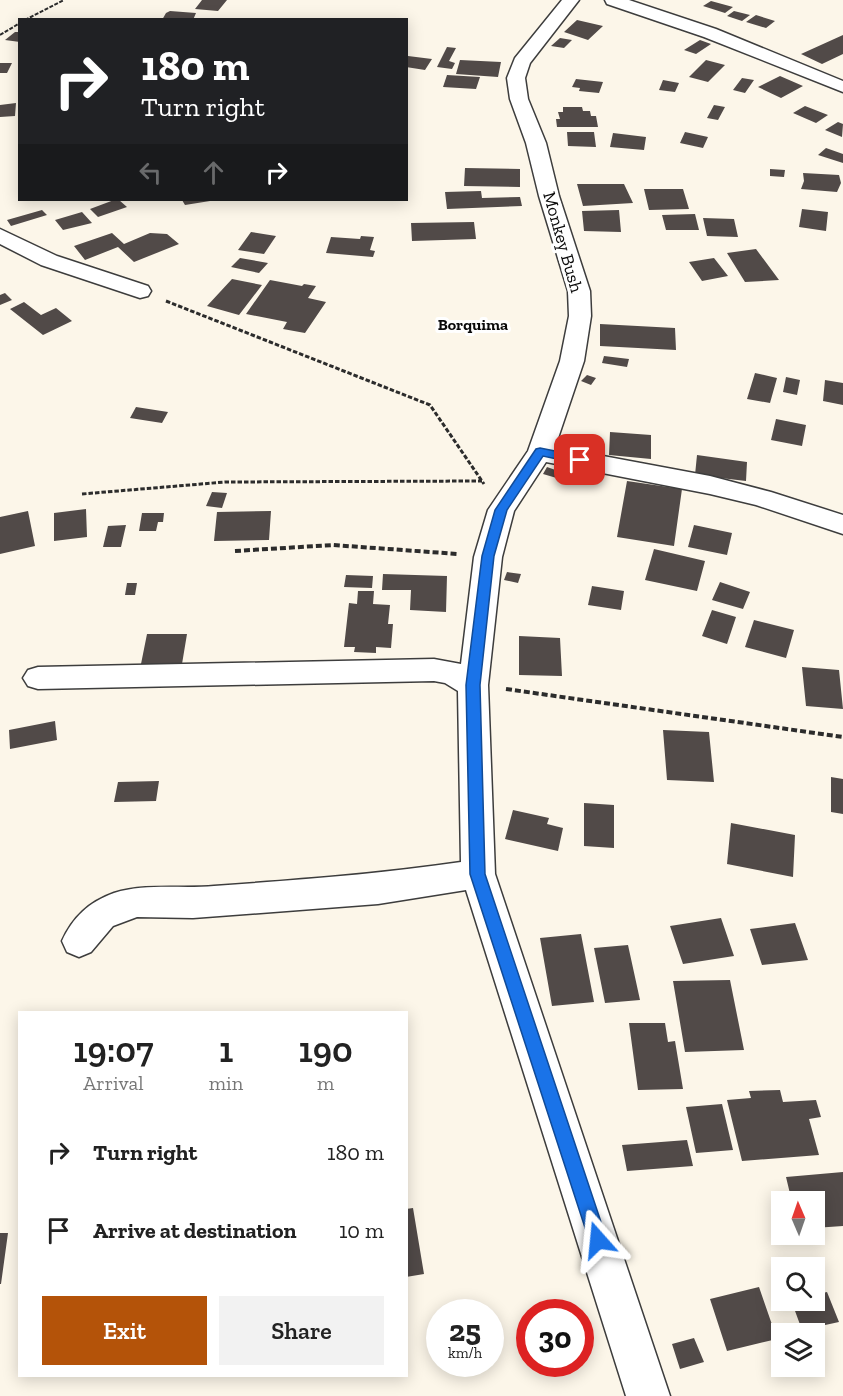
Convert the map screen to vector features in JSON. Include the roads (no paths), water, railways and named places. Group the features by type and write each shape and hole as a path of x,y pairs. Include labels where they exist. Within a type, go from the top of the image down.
{"street":[{"name":"Monkey Bush","path":"571,0 521,62 516,78 519,99 536,143 549,196 579,291 580,316 572,361 540,452 501,510 488,556 473,685 478,874 648,1396"},
{"path":"613,0 710,33 843,87"},
{"path":"0,235 14,245 38,256 140,291"},
{"path":"540,452 710,485 762,498 843,525"},
{"path":"38,678 434,670 451,672 473,685"},
{"path":"79,941 101,915 115,908 137,902 193,903 378,890 478,874"}],"district":[{"name":"Borquima","path":"473,324"}]}
